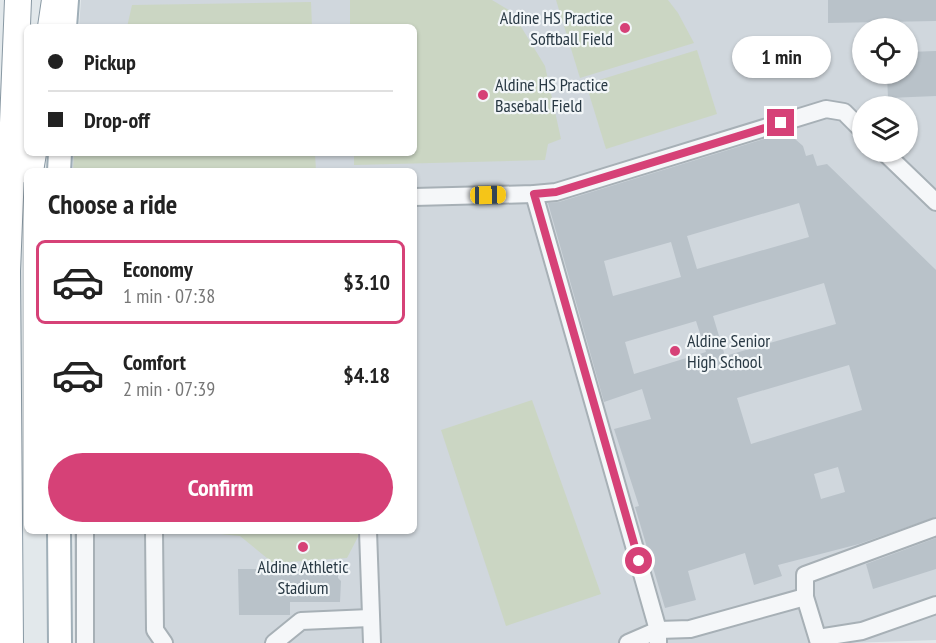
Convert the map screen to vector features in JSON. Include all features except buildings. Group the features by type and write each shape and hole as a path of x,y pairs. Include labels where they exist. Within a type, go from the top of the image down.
{"highway":[{"path":"10,640 7,271 18,0"},
{"path":"51,24 55,0"},
{"path":"7,271 24,215"}],"main road":[{"path":"65,24 67,0"},
{"path":"58,534 60,643"}],"lane":[{"path":"417,197 556,192 826,109 844,112 852,120"},
{"path":"894,162 936,202"},
{"path":"534,194 658,637"},
{"path":"936,527 805,575 805,597 819,640 862,631 936,605"},
{"path":"85,534 85,643"},
{"path":"154,534 154,630 164,643"},
{"path":"368,534 372,643"},
{"path":"628,643 690,629 805,597"},
{"path":"274,643 301,621 370,618"}],"shaded area":[{"name":"Aldine Senior High School","path":"81,0 936,0 936,640 850,643 75,643 74,534 417,534 417,168 72,168 73,156 417,156 417,24 79,24"}],"green space":[{"name":"Aldine HS Practice Baseball Field","path":"350,0 492,0 512,12 545,66 561,139 548,144 545,160 354,165 354,156 417,156 417,24 350,24"},
{"name":"Aldine HS Practice Softball Field","path":"556,0 668,0 678,13 694,43 580,78"},
{"path":"311,2 312,24 128,24 132,5"},
{"path":"697,50 717,114 606,149 586,84"},
{"path":"74,156 315,156 316,168 73,168"},
{"path":"532,400 601,594 506,626 441,430"},
{"name":"Aldine Athletic Stadium","path":"220,534 359,534 347,558 273,563 240,536"}],"place":[{"name":"Aldine HS Practice Softball Field","path":"625,28"},
{"name":"Aldine HS Practice Baseball Field","path":"483,95"},
{"name":"Aldine Senior High School","path":"675,351"},
{"name":"Aldine Athletic Stadium","path":"303,547"}],"route":[{"path":"639,561 534,194 556,192 781,123"}]}
